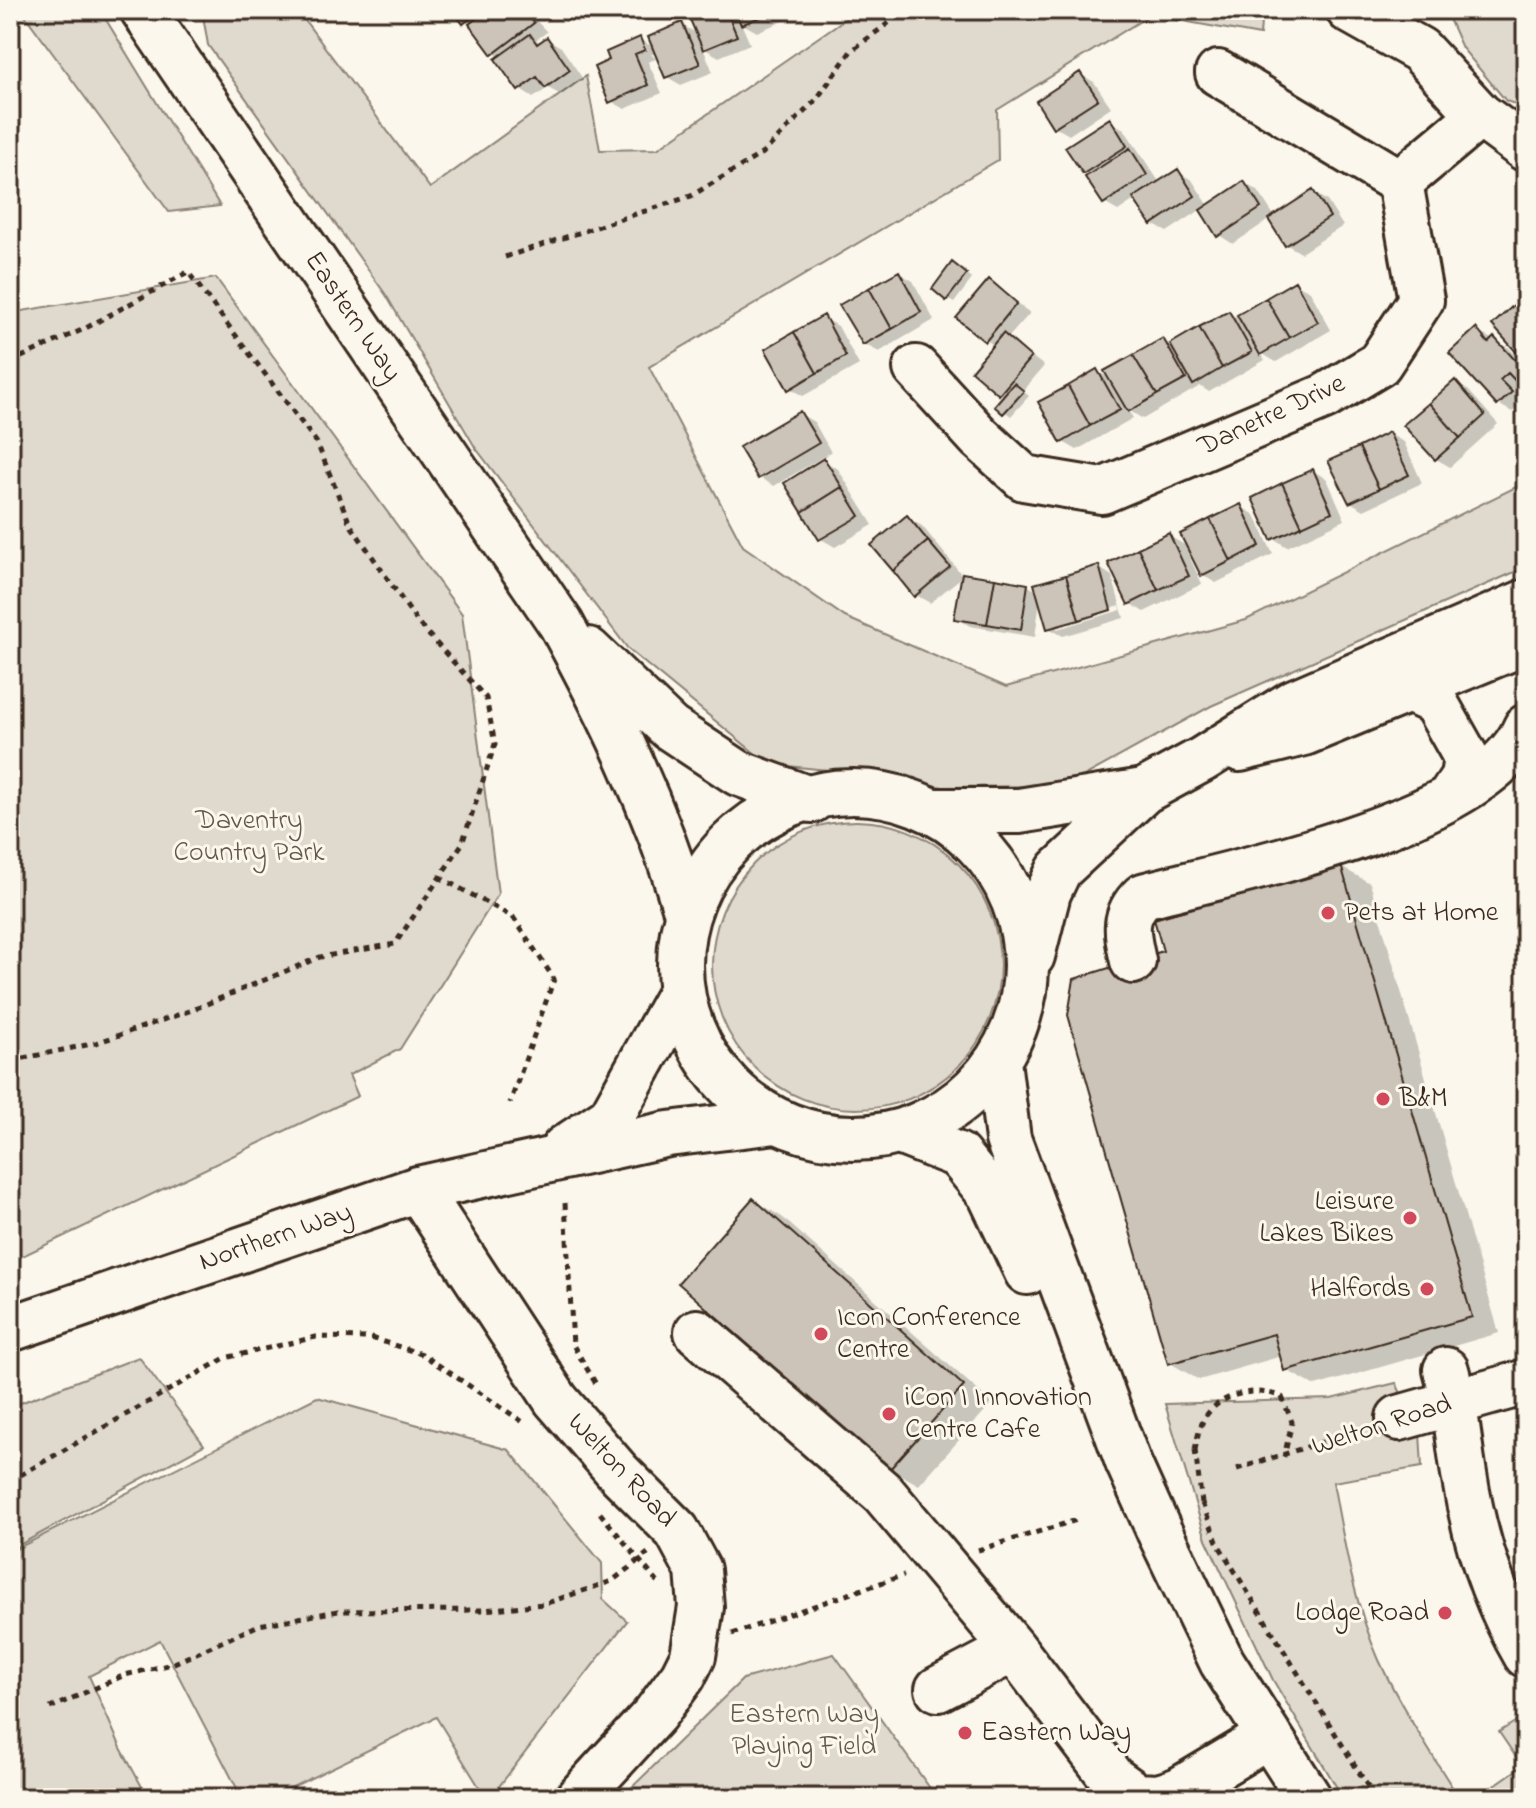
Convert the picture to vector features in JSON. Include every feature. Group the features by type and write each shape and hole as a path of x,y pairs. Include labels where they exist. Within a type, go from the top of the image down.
{"main road":[{"name":"Eastern Way","path":"143,10 561,624 596,689 663,833 685,907"},
{"path":"1349,10 1420,50 1480,115 1526,149"},
{"path":"1218,73 1400,182 1480,115"},
{"name":"Danetre Drive","path":"916,368 979,437 1024,478 1102,491 1324,397 1379,364 1421,300 1400,182"},
{"path":"902,1133 951,1106 998,1061 1028,994 1031,961 1048,893 1059,870 1144,791 1203,759 1292,703 1526,602"},
{"name":"Eastern Way","path":"561,624 670,728 738,773 812,800"},
{"path":"1203,759 1304,733 1526,642"},
{"path":"1411,691 1435,702 1466,757 1463,777 1451,795"},
{"path":"1133,961 1126,931 1130,909 1143,896 1370,833 1490,773 1523,742"},
{"path":"1109,1417 1024,1266 990,1194 958,1155 902,1133 840,1135 776,1121 729,1087 711,1066 680,993 678,953 685,907 705,872 759,820 812,800 863,792 936,811 1019,811 1144,791"},
{"path":"936,811 988,857 1015,897 1031,961"},
{"name":"Northern Way","path":"545,1161 611,1117 680,993"},
{"path":"998,1061 1008,1139 1109,1417 1222,1662 1309,1798"},
{"name":"Northern Way","path":"10,1329 418,1189 668,1134 776,1121"},
{"name":"Welton Road","path":"418,1189 556,1400 619,1473 677,1531 698,1570 701,1607 696,1637 683,1676 655,1714 578,1798"},
{"path":"697,1332 883,1493 944,1561 1112,1778 1137,1796 1159,1797 1179,1790 1269,1736"},
{"name":"Welton Road","path":"1399,1418 1451,1386 1526,1382"},
{"path":"1451,1386 1464,1474 1485,1566 1502,1610 1526,1655"},
{"path":"938,1689 1014,1649"}],"path":[{"path":"505,257 691,196 763,153 816,100 851,51 906,10"},
{"path":"10,362 84,329 188,272 317,443 350,524 409,611 486,698 495,744 462,844 395,944 320,957 192,1010 96,1043 10,1061"},
{"path":"439,877 513,917 554,979 510,1103"},
{"path":"565,1203 573,1345 605,1398"},
{"path":"10,1481 225,1358 316,1337 371,1338 422,1354 513,1414 535,1433"},
{"path":"1284,1457 1292,1422 1282,1397 1269,1391 1233,1396 1213,1408 1204,1419 1195,1450 1202,1503 1218,1544 1375,1798"},
{"name":"Welton Road","path":"1237,1469 1284,1457 1399,1418"},
{"path":"592,1501 668,1594"},
{"path":"696,1637 739,1633 944,1561 1077,1520"},
{"path":"50,1708 125,1675 172,1664 259,1625 338,1611 483,1610 544,1604 612,1581 677,1531"},
{"path":"738,1619 739,1633"}],"green space":[{"path":"21,10 100,10 220,206 169,212"},
{"path":"202,10 297,10 430,188 586,76 600,150 657,149 858,10 1262,10 1260,35 1150,15 997,110 998,160 649,367 743,546 845,617 1006,687 1246,620 1526,482 1526,567 1211,706 1066,786 943,787 857,773 768,764 629,650 475,447 386,295 208,45"},
{"path":"1445,10 1526,10 1526,108 1506,101 1462,48"},
{"name":"Daventry Country Park","path":"216,278 462,614 498,894 400,1049 349,1075 358,1096 10,1262 10,313"},
{"path":"856,821 884,824 911,832 936,845 958,863 976,885 989,910 997,937 1000,965 997,993 989,1020 976,1045 958,1067 936,1085 911,1098 884,1106 856,1109 828,1106 801,1098 776,1085 754,1067 736,1045 723,1020 715,993 712,965 715,937 723,910 736,885 754,863 776,845 801,832 828,824"},
{"path":"139,1357 204,1445 10,1550 10,1407"},
{"path":"1396,1383 1420,1433 1422,1467 1333,1482 1351,1572 1370,1639 1397,1695 1459,1798 1343,1798 1273,1680 1206,1539 1165,1404 1331,1399"},
{"path":"317,1397 509,1450 602,1563 603,1599 627,1621 490,1798 486,1798 436,1717 270,1798 242,1798 160,1640 89,1676 121,1748 148,1798 10,1798 10,1552"},
{"name":"Eastern Way Playing Field","path":"834,1654 937,1798 621,1798 743,1679"},
{"path":"1526,1715 1526,1798 1476,1798 1522,1766 1499,1732"}],"building":[{"path":"452,10 481,10 463,24"},
{"path":"488,10 524,10 534,23 492,55 469,24"},
{"path":"686,10 726,10 737,36 703,50"},
{"path":"735,10 775,10 775,11 741,25"},
{"path":"682,22 700,64 665,78 648,37"},
{"path":"530,34 537,44 547,37 570,70 545,88 537,77 518,91 495,59"},
{"path":"640,37 645,50 635,54 648,85 609,103 594,67 609,60 606,52"},
{"path":"1080,72 1098,99 1053,128 1036,101"},
{"path":"1110,118 1127,146 1083,174 1065,147"},
{"path":"1130,148 1147,175 1103,204 1085,177"},
{"path":"1178,169 1195,196 1151,225 1133,198"},
{"path":"1244,181 1261,208 1217,237 1200,210"},
{"path":"1313,190 1330,217 1285,246 1268,219"},
{"path":"952,262 967,274 946,301 932,289"},
{"path":"899,271 921,312 892,329 869,288"},
{"path":"989,279 1017,303 985,342 956,318"},
{"path":"1295,281 1318,322 1289,338 1266,298"},
{"path":"869,288 892,329 863,345 839,305"},
{"path":"1266,298 1289,338 1260,355 1237,315"},
{"path":"1515,304 1526,316 1526,363 1492,325"},
{"path":"1229,311 1252,352 1222,368 1199,327"},
{"path":"824,315 846,356 817,373 794,332"},
{"path":"1199,327 1222,368 1193,385 1170,344"},
{"path":"1476,328 1488,343 1494,337 1526,372 1523,389 1508,373 1500,380 1512,392 1497,406 1449,353"},
{"path":"794,332 817,373 788,390 765,349"},
{"path":"1003,333 1031,357 999,395 971,371"},
{"path":"1163,338 1186,379 1157,395 1133,355"},
{"path":"1133,355 1157,395 1128,412 1104,371"},
{"path":"1097,369 1120,410 1090,426 1068,386"},
{"path":"1455,380 1485,415 1460,438 1429,403"},
{"path":"1014,383 1024,391 1003,414 994,406"},
{"path":"1068,386 1090,426 1061,443 1038,402"},
{"path":"1429,403 1460,438 1435,460 1403,425"},
{"path":"800,411 819,443 758,479 739,447"},
{"path":"1389,432 1409,475 1379,489 1359,447"},
{"path":"1359,447 1379,489 1349,503 1328,461"},
{"path":"824,458 842,487 802,512 784,483"},
{"path":"1313,469 1332,512 1302,526 1282,483"},
{"path":"1282,483 1302,526 1271,540 1252,498"},
{"path":"842,487 860,516 819,540 802,512"},
{"path":"1241,504 1260,546 1231,561 1210,519"},
{"path":"907,515 928,541 893,571 871,545"},
{"path":"1210,519 1231,561 1201,576 1180,534"},
{"path":"1169,533 1189,576 1158,590 1138,548"},
{"path":"928,541 950,567 914,597 893,571"},
{"path":"1138,548 1158,590 1128,605 1108,563"},
{"path":"1099,565 1111,610 1079,620 1066,575"},
{"path":"962,573 995,578 987,624 954,619"},
{"path":"1066,575 1079,620 1047,629 1034,584"},
{"path":"995,578 1028,584 1021,630 987,624"},
{"path":"1341,865 1472,1317 1284,1371 1274,1334 1168,1364 1068,1015 1074,979 1163,951 1154,919"},
{"name":"Icon Conference Centre","path":"753,1198 964,1386 889,1470 678,1283"}],"place":[{"name":"Pets at Home","path":"1328,913"},
{"name":"B&M","path":"1383,1099"},
{"name":"Leisure Lakes Bikes","path":"1410,1218"},
{"name":"Halfords","path":"1427,1289"},
{"name":"Icon Conference Centre","path":"821,1334"},
{"name":"iCon I Innovation Centre Cafe","path":"889,1414"},
{"name":"Lodge Road","path":"1445,1613"},
{"name":"Eastern Way","path":"965,1733"}]}
